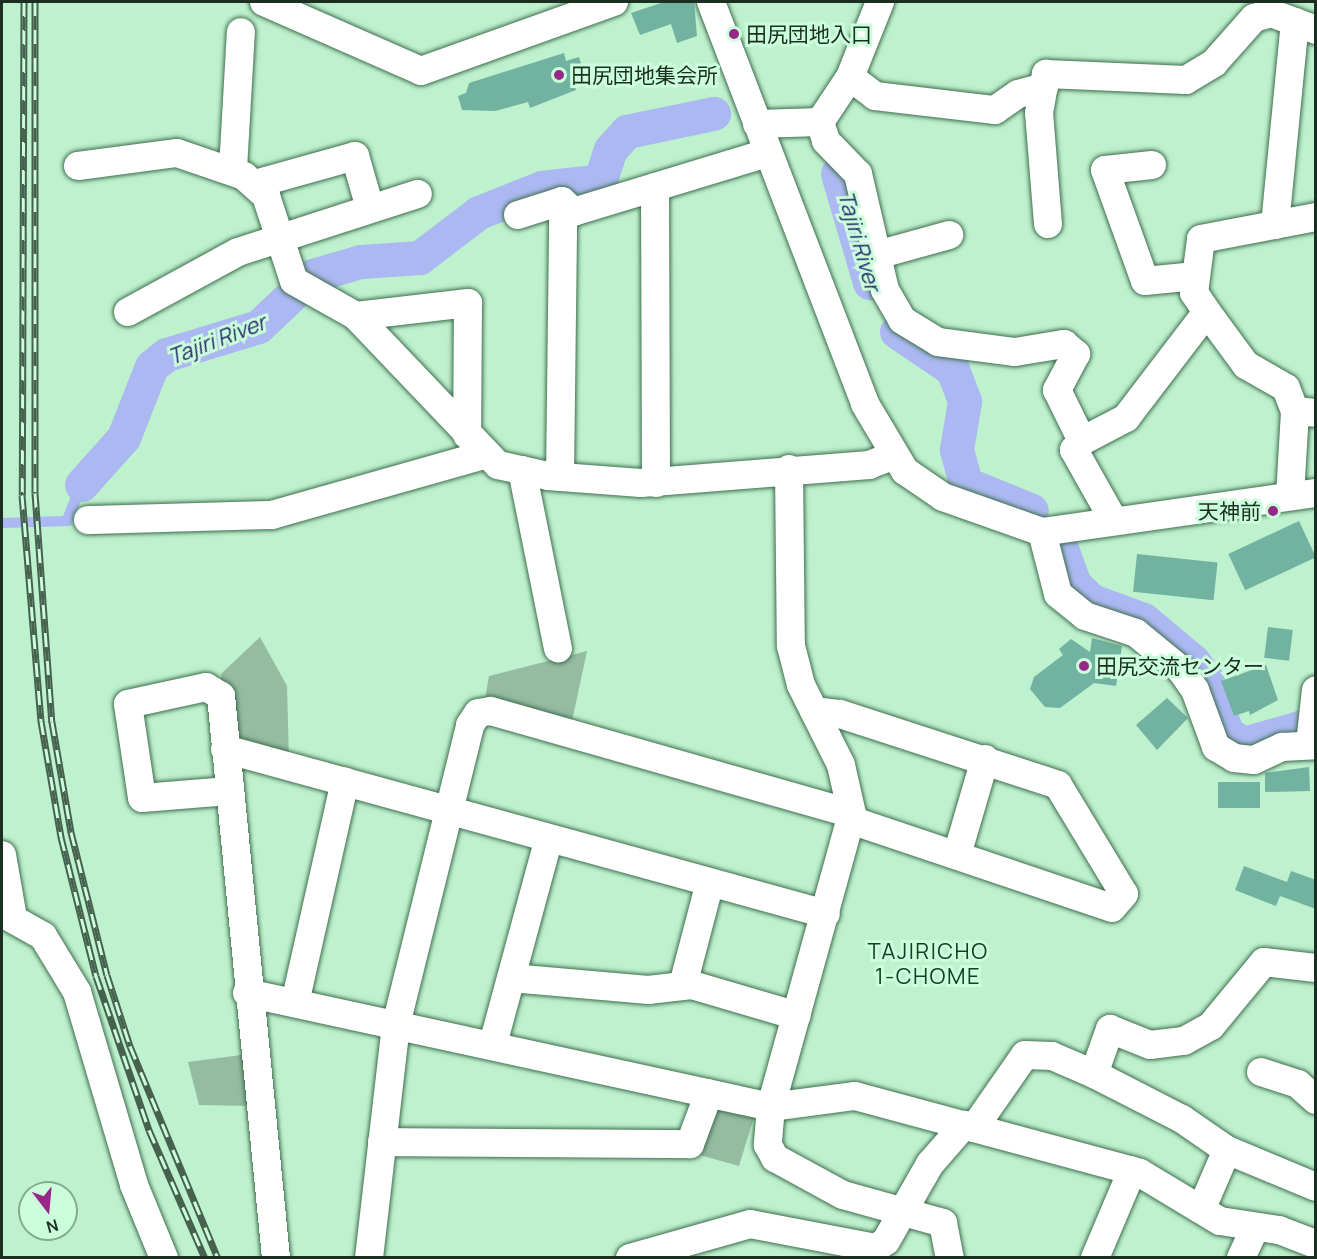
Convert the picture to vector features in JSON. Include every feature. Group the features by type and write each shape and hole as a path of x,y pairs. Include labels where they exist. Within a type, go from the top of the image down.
{"street":[{"path":"711,2 865,404 893,456 943,497 1041,532 1303,494 1305,412 1286,388 1246,365 1194,293 1201,239 1316,217"},
{"path":"820,122 850,77 880,2"},
{"path":"285,5 422,71 600,4"},
{"path":"1048,224 1039,113 1046,74 1186,80 1214,63 1254,18 1271,13 1305,26 1275,225"},
{"path":"241,32 244,177 282,236 301,285 356,316 475,445 522,470 560,477 656,483 789,469 869,465 893,456"},
{"path":"850,77 874,96 995,110 1018,94 1044,87"},
{"path":"757,124 820,122"},
{"path":"820,122 826,141 858,174 885,290 902,320 938,342 1015,352 1064,344 1076,354 1057,390 1082,441"},
{"path":"78,166 177,153 244,177 355,156 370,208"},
{"path":"560,477 563,215 767,153"},
{"path":"1152,165 1105,170 1145,281 1196,276"},
{"path":"656,187 656,483"},
{"path":"128,312 238,252 418,194"},
{"path":"518,215 562,201 574,212"},
{"path":"877,255 949,235"},
{"path":"356,316 468,303 475,445"},
{"path":"1114,521 1074,450 1082,441 1126,418 1208,312"},
{"path":"87,520 272,515 475,445"},
{"path":"789,469 791,646 814,711 841,765 851,817 771,1107 768,1145 775,1158 843,1195 943,1223 950,1257"},
{"path":"522,470 558,648"},
{"path":"1041,532 1058,594 1085,616 1136,633 1180,670 1194,690 1216,747 1234,758 1254,760 1312,737 1316,690"},
{"path":"229,791 142,798 128,704 213,688 221,696 247,993 276,1257"},
{"path":"369,1257 396,1025 470,724 478,713 491,711 851,817 1112,908 1124,894 1061,788 985,759 840,714 814,711"},
{"path":"225,749 826,914"},
{"path":"957,855 985,759"},
{"path":"295,1003 345,782"},
{"path":"493,1044 549,838"},
{"path":"2,855 7,916 43,936 77,992 134,1185 164,1257"},
{"path":"683,985 710,882"},
{"path":"1094,1074 1110,1029 1150,1045 1184,1041 1211,1026 1264,962 1316,969"},
{"path":"511,978 648,990 683,985 797,1016"},
{"path":"247,993 493,1044 771,1107 855,1096 1132,1171 1201,1210 1237,1227 1280,1230 1316,1244"},
{"path":"630,1257 750,1224 876,1248 904,1212 930,1164 969,1127 1025,1055 1052,1056 1094,1074 1182,1119 1227,1150 1316,1187"},
{"path":"1261,1072 1298,1084 1316,1100"},
{"path":"382,1142 690,1144 709,1093"},
{"path":"1201,1210 1227,1150"},
{"path":"1095,1257 1132,1171"},
{"path":"1241,1257 1255,1228"}],"green space":[{"path":"260,637 287,686 289,761 229,747 221,674"},
{"path":"587,651 572,721 485,699 489,676"},
{"path":"249,1054 254,1106 199,1105 188,1062"},
{"path":"716,1109 754,1117 739,1166 696,1154"}],"water":[{"path":"106,445 116,453 88,484 71,526 2,528 2,518 63,516 79,476"}],"building":[{"path":"664,2 694,2 697,36 677,43 671,24 640,35 631,13"},
{"path":"564,53 566,61 579,57 584,73 572,77 576,90 530,108 528,102 495,111 462,110 458,96 466,93 469,83"},
{"path":"1299,521 1316,557 1245,590 1228,554"},
{"path":"1137,554 1218,562 1214,600 1133,592"},
{"path":"1268,627 1293,630 1289,661 1264,658"},
{"name":"田尻交流センター","path":"1092,638 1122,646 1116,686 1094,683 1060,708 1045,707 1030,689 1034,677 1063,655 1059,649 1071,639 1090,652"},
{"path":"1266,665 1278,700 1250,715 1249,711 1234,716 1221,681"},
{"path":"1167,698 1188,718 1157,750 1136,725"},
{"path":"1309,767 1310,791 1265,792 1265,773"},
{"path":"1218,782 1260,782 1260,808 1218,808"},
{"path":"1244,866 1287,882 1291,871 1316,880 1316,909 1280,896 1276,906 1235,890"}],"waterway":[{"name":"Tajiri River","path":"82,485 124,438 152,367 167,355 259,327 313,276 361,262 420,258 479,213 542,188 593,182 602,177 611,150 627,132 714,114"},
{"name":"Tajiri River","path":"838,174 870,283"},
{"name":"Tajiri River","path":"897,332 953,370 965,402 957,450 966,484 1032,511"},
{"name":"Tajiri River","path":"1062,549 1075,585 1092,601 1144,620 1194,662 1206,678 1228,734 1244,744 1300,728 1316,731"}],"railway":[{"path":"24,2 22,495 41,721 61,837 96,976 149,1130 205,1258"},
{"path":"35,2 35,493 52,722 71,832 107,975 130,1046 218,1258"}],"place":[{"name":"田尻団地入口","path":"734,34"},
{"name":"田尻団地集会所","path":"559,75"},
{"name":"天神前","path":"1273,511"},
{"name":"田尻交流センター","path":"1084,666"}],"district":[{"name":"TAJIRICHO 1-CHOME","path":"928,964"}]}
